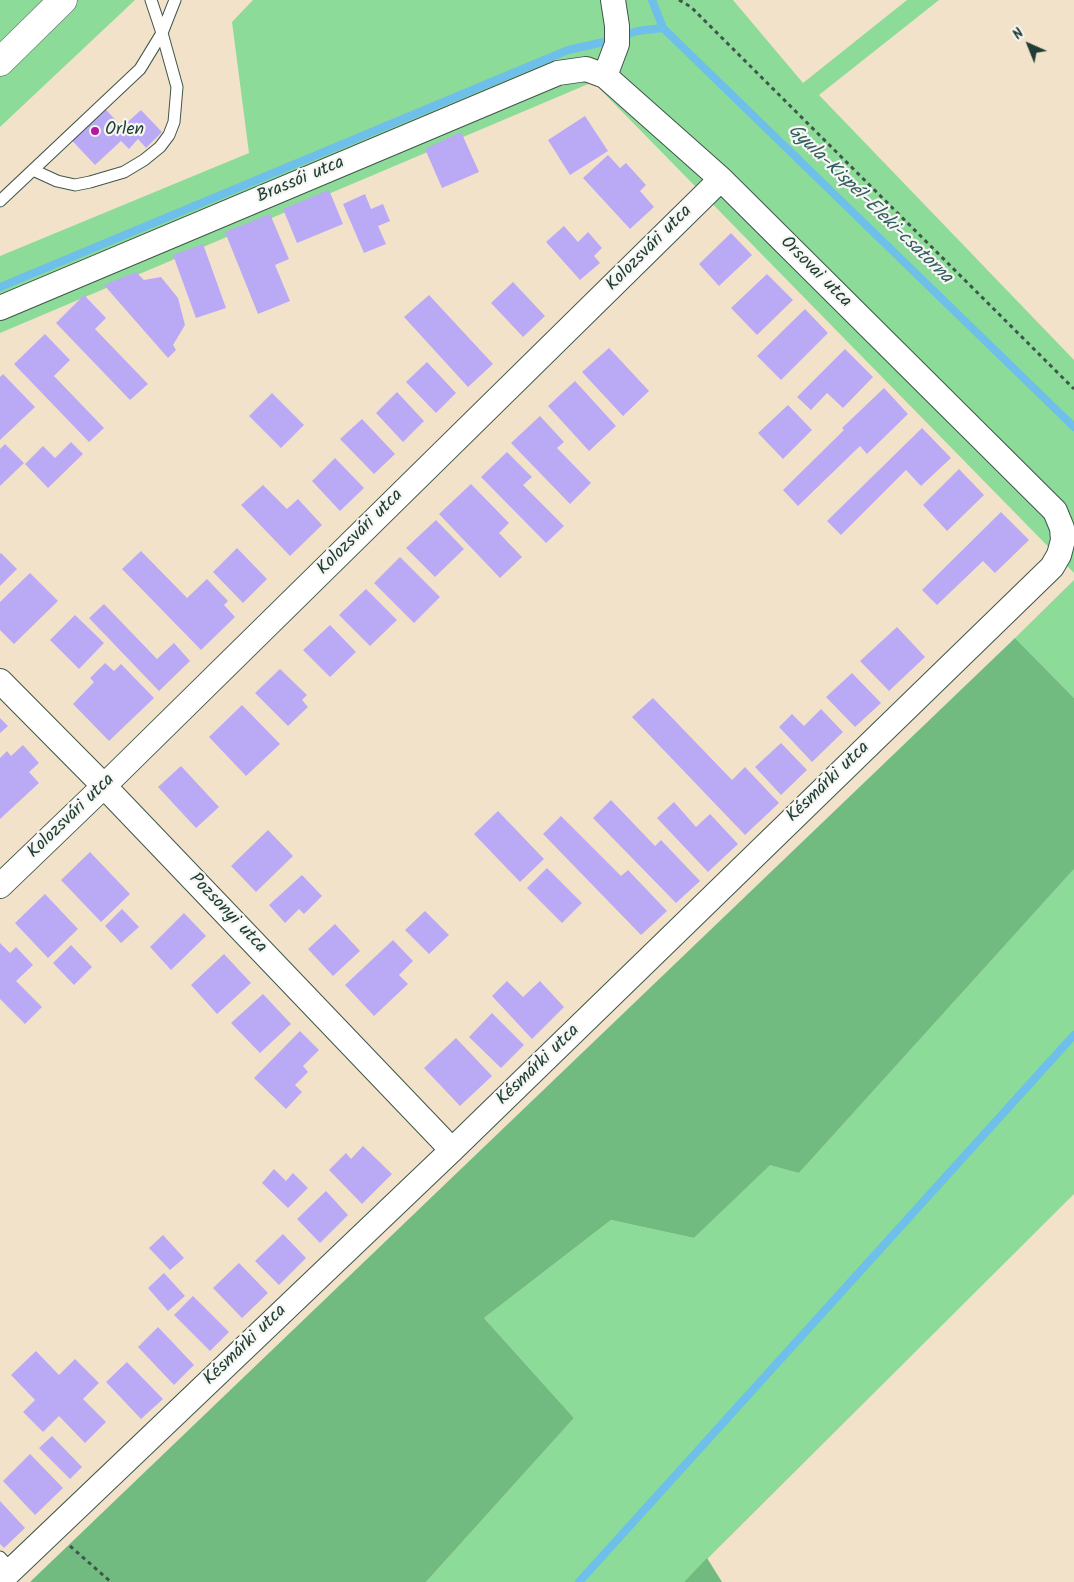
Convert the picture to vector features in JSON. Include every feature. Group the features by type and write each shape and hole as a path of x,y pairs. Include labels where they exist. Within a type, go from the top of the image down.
{"street":[{"path":"0,62 63,0"},
{"path":"604,76 617,35 613,0"},
{"name":"Brassói utca","path":"0,308 558,73 586,69 604,76"},
{"name":"Orsovai utca","path":"604,76 721,179 1055,512 1062,528 1063,540"},
{"name":"Kolozsvári utca","path":"0,886 721,179"},
{"name":"Késmárki utca","path":"4,1569 52,1531 452,1150 1052,567 1059,555 1063,540"},
{"name":"Pozsonyi utca","path":"0,681 104,786 452,1150"}],"lane":[{"path":"33,170 57,181 75,184 90,182 124,172 144,160 160,147 169,135 174,122 177,87 151,0"},
{"path":"0,201 140,69 162,33 175,0"}],"path":[{"path":"679,0 691,7 1074,389"},
{"path":"52,1531 111,1582"}],"green space":[{"path":"0,0 135,0 0,127"},
{"path":"253,0 733,0 803,83 907,0 939,0 819,95 1074,360 1074,573 593,82 0,333 0,256 249,153 232,22"},
{"path":"1074,580 1074,698 1015,638"},
{"path":"1015,638 1074,698 1074,869 799,1173 770,1165 694,1238 611,1220 484,1318 574,1418 426,1582 30,1582"},
{"path":"1074,869 1074,1194 684,1582 426,1582 574,1418 484,1318 611,1220 694,1238 770,1164 799,1173"},
{"path":"707,1558 722,1582 684,1582"}],"building":[{"path":"98,101 122,127 141,110 162,132 146,148 138,139 129,149 121,141 95,165 64,132"},
{"path":"585,116 608,151 570,175 548,140"},
{"path":"461,132 479,172 442,188 425,149"},
{"path":"608,155 620,168 626,163 646,185 640,191 654,207 630,229 583,178"},
{"path":"329,190 343,224 297,243 283,209"},
{"path":"365,194 371,209 383,204 390,221 378,226 386,244 364,253 343,204"},
{"path":"270,214 289,259 275,265 290,301 258,314 225,232"},
{"path":"564,226 578,242 588,232 602,248 594,256 600,263 580,280 546,242"},
{"path":"731,233 752,255 719,286 699,264"},
{"path":"203,244 226,308 196,318 173,255"},
{"path":"136,272 144,280 161,277 178,298 185,325 173,345 176,350 168,358 104,285"},
{"path":"767,274 793,300 757,335 731,308"},
{"path":"513,282 545,316 523,337 491,303"},
{"path":"84,295 106,318 95,329 148,384 130,400 56,323"},
{"path":"429,295 493,364 468,387 404,317"},
{"path":"805,309 828,333 781,380 757,356"},
{"path":"45,334 70,360 54,376 104,428 89,442 14,364"},
{"path":"609,348 649,391 623,416 582,372"},
{"path":"845,349 873,377 843,408 827,393 811,410 797,397"},
{"path":"427,362 456,393 436,413 406,382"},
{"path":"3,374 35,407 0,440 0,377"},
{"path":"575,381 616,426 589,451 548,406"},
{"path":"884,388 908,414 867,454 860,446 798,506 783,490 844,430 842,428"},
{"path":"397,392 424,421 403,442 376,413"},
{"path":"272,393 304,425 281,448 249,416"},
{"path":"788,405 812,430 783,459 758,433"},
{"path":"540,416 564,442 557,448 591,483 570,504 511,443"},
{"path":"362,419 395,454 374,474 340,439"},
{"path":"922,428 951,458 921,486 906,470 841,535 827,521"},
{"path":"71,442 83,454 48,488 25,464 43,446 55,458"},
{"path":"5,444 24,463 0,486 0,449"},
{"path":"507,452 532,477 523,485 564,526 546,543 481,477"},
{"path":"335,458 364,488 340,511 312,481"},
{"path":"959,469 984,495 947,531 923,505"},
{"path":"471,484 509,523 499,533 522,557 500,578 439,514"},
{"path":"263,485 287,509 298,499 322,525 290,556 241,505"},
{"path":"1001,512 1029,540 995,573 983,561 937,605 922,590"},
{"path":"436,520 464,549 435,577 406,548"},
{"path":"237,548 267,579 243,603 213,572"},
{"path":"141,551 187,598 207,579 228,601 224,605 235,617 201,650 122,569"},
{"path":"0,554 17,569 0,586"},
{"path":"400,557 440,597 414,623 374,583"},
{"path":"30,573 58,601 14,644 0,630 0,602"},
{"path":"366,589 397,620 370,646 339,615"},
{"path":"104,604 157,659 174,643 190,661 159,691 89,618"},
{"path":"75,615 104,643 79,669 50,640"},
{"path":"330,625 356,652 330,677 303,650"},
{"path":"897,627 925,657 889,691 860,661"},
{"path":"105,663 114,671 121,664 154,698 109,741 73,704 94,682 90,678"},
{"path":"280,669 307,695 302,700 308,707 288,726 255,693"},
{"path":"852,673 881,703 855,727 826,697"},
{"path":"653,698 732,780 745,767 779,803 745,835 632,717"},
{"path":"242,705 280,744 246,776 209,737"},
{"path":"821,709 843,732 812,762 779,727 792,714 804,726"},
{"path":"0,718 8,726 0,733"},
{"path":"781,743 807,770 781,795 755,767"},
{"path":"23,745 39,763 29,772 39,783 0,819 0,758 7,751 11,756"},
{"path":"181,766 219,807 196,828 158,787"},
{"path":"611,800 655,846 661,840 700,881 676,903 593,818"},
{"path":"674,802 696,827 710,814 738,844 708,872 657,818"},
{"path":"498,811 544,859 520,882 474,834"},
{"path":"561,816 621,876 628,870 667,911 641,935 543,834"},
{"path":"268,830 293,856 256,892 231,866"},
{"path":"90,852 130,894 101,922 61,880"},
{"path":"547,868 582,903 562,923 527,888"},
{"path":"302,875 322,896 304,914 299,909 285,923 269,905"},
{"path":"45,894 78,929 48,958 15,923"},
{"path":"122,909 139,927 121,943 105,926"},
{"path":"425,911 449,935 429,954 405,930"},
{"path":"184,913 206,936 171,970 150,947"},
{"path":"335,924 360,951 333,976 308,949"},
{"path":"393,940 413,961 399,975 408,984 374,1016 345,985"},
{"path":"0,943 10,953 16,947 33,965 16,981 42,1007 25,1024 0,999"},
{"path":"71,945 92,967 74,985 53,963"},
{"path":"224,954 251,983 217,1014 191,985"},
{"path":"507,981 523,997 540,981 564,1007 532,1039 492,996"},
{"path":"263,994 291,1024 260,1053 231,1023"},
{"path":"492,1013 524,1045 501,1068 469,1037"},
{"path":"300,1031 319,1050 303,1066 308,1072 295,1085 302,1092 286,1109 254,1078"},
{"path":"456,1038 492,1076 460,1106 424,1068"},
{"path":"363,1146 392,1174 362,1204 329,1170 346,1153 351,1159"},
{"path":"274,1169 286,1181 293,1173 308,1188 288,1208 262,1183"},
{"path":"326,1191 348,1215 320,1243 297,1219"},
{"path":"283,1234 306,1258 279,1285 255,1261"},
{"path":"163,1235 184,1258 170,1270 149,1248"},
{"path":"239,1263 268,1293 242,1318 213,1288"},
{"path":"164,1273 185,1296 168,1311 148,1288"},
{"path":"193,1296 229,1332 210,1351 174,1315"},
{"path":"158,1327 194,1365 174,1385 138,1347"},
{"path":"36,1351 59,1375 75,1359 99,1383 83,1399 106,1422 85,1443 59,1416 43,1432 23,1412 35,1400 11,1375"},
{"path":"127,1362 163,1399 141,1419 106,1382"},
{"path":"52,1436 82,1467 70,1479 39,1448"},
{"path":"30,1454 63,1488 35,1515 3,1481"},
{"path":"0,1501 25,1528 4,1548 0,1544"}],"waterway":[{"name":"Gyula-Kispél-Eleki-csatorna","path":"652,0 663,28 1074,427"},
{"path":"0,287 568,50 604,42 637,31 663,28"},
{"path":"579,1582 1074,1035"}],"place":[{"name":"Orlen","path":"95,131"}]}
